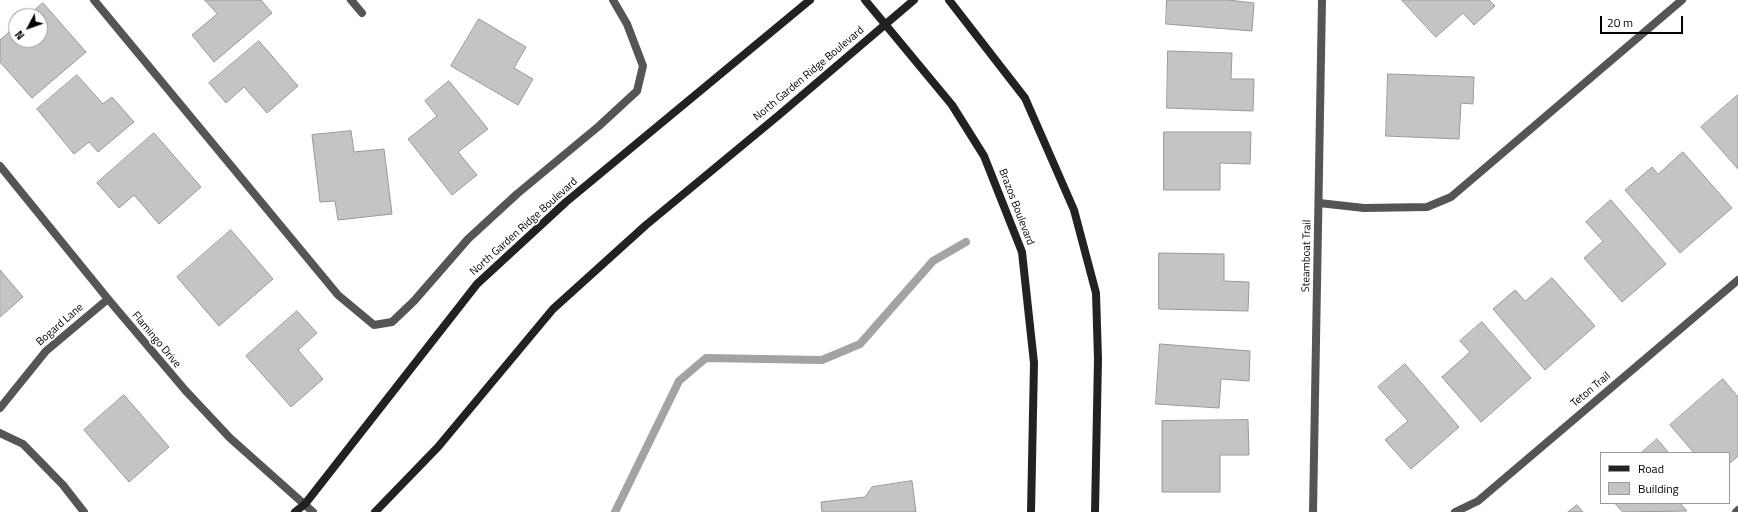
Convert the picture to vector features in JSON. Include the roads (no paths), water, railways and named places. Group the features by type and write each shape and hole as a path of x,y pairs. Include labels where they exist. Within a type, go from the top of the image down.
{"main road":[{"name":"North Garden Ridge Boulevard","path":"295,512 305,504 477,284 566,202 810,0"},
{"name":"Brazos Boulevard","path":"865,0 952,105 984,156 1022,252 1034,362 1031,512"},
{"name":"North Garden Ridge Boulevard","path":"375,512 438,447 553,309 646,225 779,115 914,0"},
{"path":"949,0 1025,98 1074,210 1096,293 1098,358 1095,512"}],"street":[{"path":"94,0 338,295 374,325 392,322 414,301 468,239 517,194 599,126 637,91 644,66 627,24 613,0"},
{"path":"351,0 362,13"},
{"name":"Steamboat Trail","path":"1313,512 1322,0"},
{"path":"1319,203 1364,208 1427,207 1451,197 1682,0"},
{"name":"Flamingo Drive","path":"0,166 108,299 185,390 230,438 313,512"},
{"name":"Teton Trail","path":"1456,512 1478,500 1738,280"},
{"name":"Bogard Lane","path":"0,408 46,351 108,299"},
{"path":"0,432 24,444 63,485 84,512"}],"waterway":[{"path":"615,512 679,381 706,358 822,360 860,344 933,261 966,242"}]}
